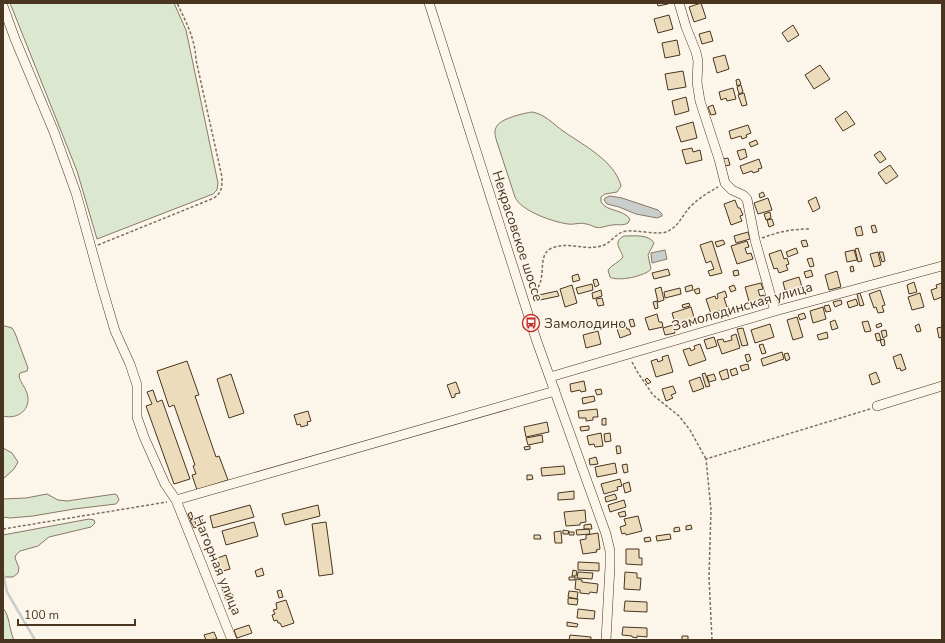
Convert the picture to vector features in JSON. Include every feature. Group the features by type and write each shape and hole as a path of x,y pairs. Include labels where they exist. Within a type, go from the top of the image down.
{"street":[{"name":"Некрасовское шоссе","path":"429,3 536,339 606,534 610,551 606,640"},
{"path":"679,3 686,27 696,52 698,61 697,82 700,101 719,159 725,183 732,190 743,195 747,199 755,240 775,311"},
{"name":"Нагорная улица","path":"3,6 15,39 54,132 76,193 115,331 130,364 137,385 137,417 144,437 165,484 176,500 232,640"},
{"name":"Замолодинская улица","path":"550,377 775,311 942,266"},
{"path":"877,406 942,386"},
{"path":"176,500 555,391"}],"path":[{"path":"92,248 214,198 220,193 222,177 196,60 195,47 176,3"},
{"path":"523,296 534,292 539,287 542,278 544,258 551,248 574,245 584,247 604,245 616,235 624,231 640,230 658,233 667,231 678,224 691,206 725,183"},
{"path":"755,240 783,231 809,229"},
{"path":"628,353 646,386 653,395 679,416 690,430 706,459 711,510 709,577 712,640"},
{"path":"706,459 877,406"},
{"path":"3,529 176,500"}],"green space":[{"path":"10,3 174,3 186,30 218,183 217,190 213,194 97,239 77,171"},
{"path":"532,112 537,113 549,120 589,148 612,169 618,177 621,186 617,192 605,194 601,197 601,202 607,207 627,216 630,219 628,223 600,228 584,223 562,223 538,215 518,202 496,139 495,131 499,123 518,115"},
{"path":"624,236 641,236 652,240 654,243 648,255 651,269 648,272 638,276 625,279 610,277 608,270 623,257 618,246 618,241"},
{"path":"3,326 12,328 15,333 28,368 27,371 20,373 19,376 27,393 28,399 26,408 19,415 9,417 3,416"},
{"path":"3,448 12,453 18,462 14,469 3,479"},
{"path":"47,494 58,500 67,501 115,494 119,500 116,504 33,516 10,518 3,517 3,499 26,498"},
{"path":"89,519 94,520 95,523 91,527 49,537 38,546 20,551 15,558 19,568 18,573 13,577 3,577 3,535"},
{"path":"3,608 7,615 14,640 3,640"}],"shaded area":[{"path":"610,196 622,198 658,210 662,216 657,218 636,214 607,204 604,200"},
{"path":"665,250 667,259 652,263 651,253"}],"building":[{"path":"657,3 668,3 668,4 658,6"},
{"path":"701,3 706,18 694,22 689,7"},
{"path":"669,15 673,29 658,33 654,19"},
{"path":"793,25 799,35 788,42 782,33"},
{"path":"710,31 713,41 702,44 699,34"},
{"path":"677,40 680,55 665,58 662,43"},
{"path":"725,55 729,69 717,73 713,58"},
{"path":"820,65 830,79 814,89 805,75"},
{"path":"683,71 686,87 668,90 665,74"},
{"path":"739,79 741,84 737,86 736,80"},
{"path":"741,85 743,92 739,94 737,87"},
{"path":"733,88 736,99 727,101 726,98 721,100 719,92"},
{"path":"744,93 747,105 742,106 738,95"},
{"path":"686,97 689,111 675,115 672,101"},
{"path":"713,105 716,114 711,115 708,107"},
{"path":"846,111 855,124 843,131 835,119"},
{"path":"693,122 697,138 681,142 676,127"},
{"path":"748,125 751,133 746,135 747,137 742,139 741,136 731,139 729,131"},
{"path":"756,140 758,144 751,147 749,143"},
{"path":"692,148 693,152 700,150 702,160 686,164 682,150"},
{"path":"745,149 747,157 740,160 737,151"},
{"path":"880,151 886,159 880,163 874,155"},
{"path":"728,158 730,165 725,166 723,159"},
{"path":"759,159 762,168 758,169 759,171 753,173 752,171 743,174 740,166"},
{"path":"890,165 898,176 886,184 878,173"},
{"path":"763,192 765,196 760,198 759,194"},
{"path":"816,197 820,208 813,212 808,201"},
{"path":"768,198 772,210 758,214 754,203"},
{"path":"735,200 743,215 740,216 742,221 731,225 724,204"},
{"path":"770,212 771,218 766,220 764,214"},
{"path":"772,219 774,225 769,227 767,220"},
{"path":"875,225 877,232 873,233 871,226"},
{"path":"861,226 863,235 857,236 855,228"},
{"path":"748,232 750,239 736,243 734,236"},
{"path":"723,240 725,244 717,247 715,242"},
{"path":"806,240 808,246 803,247 801,241"},
{"path":"712,241 722,273 710,276 708,271 714,269 711,261 706,263 700,245"},
{"path":"747,241 749,247 745,248 747,254 751,253 753,259 737,264 731,246"},
{"path":"796,248 798,253 788,257 786,252"},
{"path":"858,248 862,261 858,262 855,249"},
{"path":"781,250 784,259 787,258 789,264 786,265 788,270 779,273 777,268 774,269 769,254"},
{"path":"854,250 857,260 847,262 845,252"},
{"path":"878,252 881,265 874,267 870,254"},
{"path":"879,252 883,252 885,261 882,262"},
{"path":"812,258 814,266 810,267 807,259"},
{"path":"853,266 854,271 851,272 850,267"},
{"path":"668,269 670,275 654,279 652,273"},
{"path":"738,270 739,275 734,276 733,271"},
{"path":"811,270 813,276 806,278 804,272"},
{"path":"837,271 841,287 829,290 825,275"},
{"path":"578,274 580,280 573,282 572,276"},
{"path":"799,277 802,287 789,293 785,290 783,282"},
{"path":"597,279 599,285 595,287 593,280"},
{"path":"914,282 917,292 909,294 907,285"},
{"path":"761,283 763,289 758,290 760,296 764,295 766,301 750,305 745,287"},
{"path":"942,283 942,297 934,300 931,290 937,288 936,285"},
{"path":"592,284 593,290 578,294 576,288"},
{"path":"572,285 577,303 565,307 560,289"},
{"path":"692,285 693,290 686,292 685,287"},
{"path":"734,285 736,290 731,292 729,287"},
{"path":"661,287 664,300 658,302 655,289"},
{"path":"680,288 681,294 665,298 664,292"},
{"path":"699,288 700,293 696,294 694,290"},
{"path":"601,290 602,296 593,299 592,293"},
{"path":"880,290 885,305 882,306 884,312 878,313 876,307 874,308 869,294"},
{"path":"557,291 559,296 540,300 539,295"},
{"path":"725,291 727,297 724,298 727,307 729,307 731,312 723,315 722,309 718,311 719,315 712,317 706,299 715,296 716,299 718,298 717,294"},
{"path":"860,293 864,305 860,306 857,294"},
{"path":"920,293 924,307 912,310 908,297"},
{"path":"602,298 604,305 598,306 596,299"},
{"path":"856,299 858,305 849,308 847,302"},
{"path":"841,300 842,304 835,307 833,302"},
{"path":"657,301 658,308 655,309 653,302"},
{"path":"689,303 690,306 683,308 682,305"},
{"path":"829,305 831,311 826,312 824,306"},
{"path":"691,307 695,321 676,326 672,313"},
{"path":"823,307 826,319 813,323 810,311"},
{"path":"804,313 806,318 800,320 798,315"},
{"path":"657,314 659,322 662,322 663,327 649,330 645,318"},
{"path":"797,317 803,337 793,340 787,320"},
{"path":"633,319 635,326 631,327 629,320"},
{"path":"835,320 838,328 832,330 830,322"},
{"path":"868,321 871,331 865,332 862,322"},
{"path":"625,323 631,334 620,338 616,326"},
{"path":"881,323 882,326 877,328 876,325"},
{"path":"770,324 774,337 755,343 751,330"},
{"path":"919,324 921,331 917,332 915,326"},
{"path":"673,325 675,333 665,335 663,328"},
{"path":"942,327 942,337 939,338 937,328"},
{"path":"743,328 748,345 742,346 737,329"},
{"path":"886,330 887,336 883,338 881,331"},
{"path":"598,331 601,344 586,348 583,335"},
{"path":"827,332 828,338 819,340 817,335"},
{"path":"879,333 881,340 877,341 875,334"},
{"path":"736,334 740,348 722,354 717,340 723,339 724,342 732,340 731,336"},
{"path":"714,337 717,346 707,349 704,340"},
{"path":"884,339 885,345 882,346 880,340"},
{"path":"700,344 706,360 689,366 683,350 690,348 691,351 695,349 694,346"},
{"path":"763,344 766,353 762,354 759,345"},
{"path":"782,352 784,359 763,366 761,359"},
{"path":"788,353 790,359 786,361 784,354"},
{"path":"749,354 751,360 747,362 745,355"},
{"path":"901,354 906,369 901,371 900,368 897,369 893,357"},
{"path":"668,355 673,372 656,377 651,361 657,359 658,362 663,360 662,357"},
{"path":"187,361 199,395 195,396 216,457 219,456 228,480 197,490 192,475 196,474 193,466 195,465 174,405 169,407 157,371"},
{"path":"748,364 749,369 742,371 740,366"},
{"path":"736,368 738,374 732,376 730,370"},
{"path":"727,369 729,378 722,380 719,372"},
{"path":"876,372 880,382 872,385 869,375"},
{"path":"705,373 710,386 706,387 702,374"},
{"path":"231,374 244,413 229,418 217,379"},
{"path":"714,374 716,380 709,382 707,376"},
{"path":"700,377 704,388 693,392 689,381"},
{"path":"647,378 651,382 648,384 645,380"},
{"path":"584,381 586,391 581,392 580,390 571,392 570,384"},
{"path":"456,382 460,393 455,394 455,397 452,398 447,385"},
{"path":"673,386 676,393 671,395 673,398 666,401 662,389"},
{"path":"601,389 602,394 597,395 595,390"},
{"path":"153,390 157,402 162,400 190,479 174,484 146,406 152,404 147,392"},
{"path":"594,396 595,401 583,404 582,398"},
{"path":"597,409 598,417 593,417 593,420 586,421 586,418 579,418 578,411"},
{"path":"308,411 311,421 307,422 308,425 301,427 300,424 297,425 294,415"},
{"path":"606,418 606,425 602,425 602,419"},
{"path":"547,422 549,432 526,437 524,427"},
{"path":"589,426 589,430 581,431 580,427"},
{"path":"601,433 603,446 595,447 594,444 589,445 587,436"},
{"path":"610,433 611,441 605,442 604,434"},
{"path":"542,435 543,442 528,445 526,438"},
{"path":"530,446 530,449 525,450 524,447"},
{"path":"616,446 620,446 621,453 617,454"},
{"path":"596,457 598,464 590,465 589,459"},
{"path":"615,463 617,473 597,477 595,467"},
{"path":"627,464 628,472 624,473 622,465"},
{"path":"564,466 565,474 542,476 541,468"},
{"path":"527,475 532,475 533,479 527,480"},
{"path":"620,479 622,486 617,487 618,490 604,494 601,484"},
{"path":"629,482 631,491 625,493 623,484"},
{"path":"574,491 574,499 558,500 558,493"},
{"path":"615,494 617,499 606,502 605,497"},
{"path":"624,500 626,507 610,512 608,505"},
{"path":"250,505 254,517 213,528 210,516"},
{"path":"318,505 320,516 285,525 282,514"},
{"path":"585,510 586,522 580,523 580,525 566,526 564,512"},
{"path":"625,511 626,516 620,517 618,513"},
{"path":"191,512 193,518 190,519 188,514"},
{"path":"638,516 642,531 626,535 625,533 622,534 620,527 626,525 624,519"},
{"path":"194,519 197,527 194,528 190,520"},
{"path":"202,519 204,526 201,527 198,520"},
{"path":"254,522 258,536 226,545 222,531"},
{"path":"326,522 333,574 319,576 312,524"},
{"path":"591,524 592,529 584,529 584,525"},
{"path":"691,525 692,529 686,530 686,526"},
{"path":"679,527 680,531 674,532 674,528"},
{"path":"589,529 590,534 577,535 576,530"},
{"path":"563,530 569,531 568,534 563,534"},
{"path":"561,531 562,543 555,543 554,532"},
{"path":"569,532 574,532 574,535 569,535"},
{"path":"598,533 600,549 596,550 597,552 583,554 580,540 586,539 586,535"},
{"path":"670,534 671,539 657,541 656,536"},
{"path":"534,535 540,535 541,539 534,539"},
{"path":"650,537 651,541 645,542 644,538"},
{"path":"626,549 639,549 639,558 642,558 642,565 626,564"},
{"path":"226,555 230,569 216,573 212,560"},
{"path":"578,562 599,563 599,571 578,570"},
{"path":"262,568 264,575 257,577 255,571"},
{"path":"573,570 577,571 576,576 572,576"},
{"path":"578,572 593,573 592,579 577,578"},
{"path":"625,572 637,573 637,578 641,578 640,590 624,589"},
{"path":"569,577 575,577 575,580 569,580"},
{"path":"576,579 582,580 582,582 598,584 597,593 580,593 580,590 575,589"},
{"path":"229,587 234,598 226,601 222,589"},
{"path":"281,590 283,597 279,598 277,591"},
{"path":"569,591 578,592 577,599 568,597"},
{"path":"568,598 578,599 577,605 568,604"},
{"path":"286,600 294,623 282,627 277,620 274,621 272,615 275,614 273,610 277,609 276,603"},
{"path":"625,601 647,602 647,612 624,611"},
{"path":"578,609 595,611 594,619 577,618"},
{"path":"567,622 578,624 577,627 567,626"},
{"path":"249,625 252,633 237,638 234,630"},
{"path":"623,627 647,628 647,637 637,636 637,638 622,635"},
{"path":"214,632 217,639 206,640 204,635"},
{"path":"570,635 591,637 591,640 569,640"},
{"path":"682,636 688,636 688,640 682,640"}],"waterway":[{"path":"3,573 7,592 35,640"}],"place":[{"name":"Замолодино","path":"531,323"}]}
